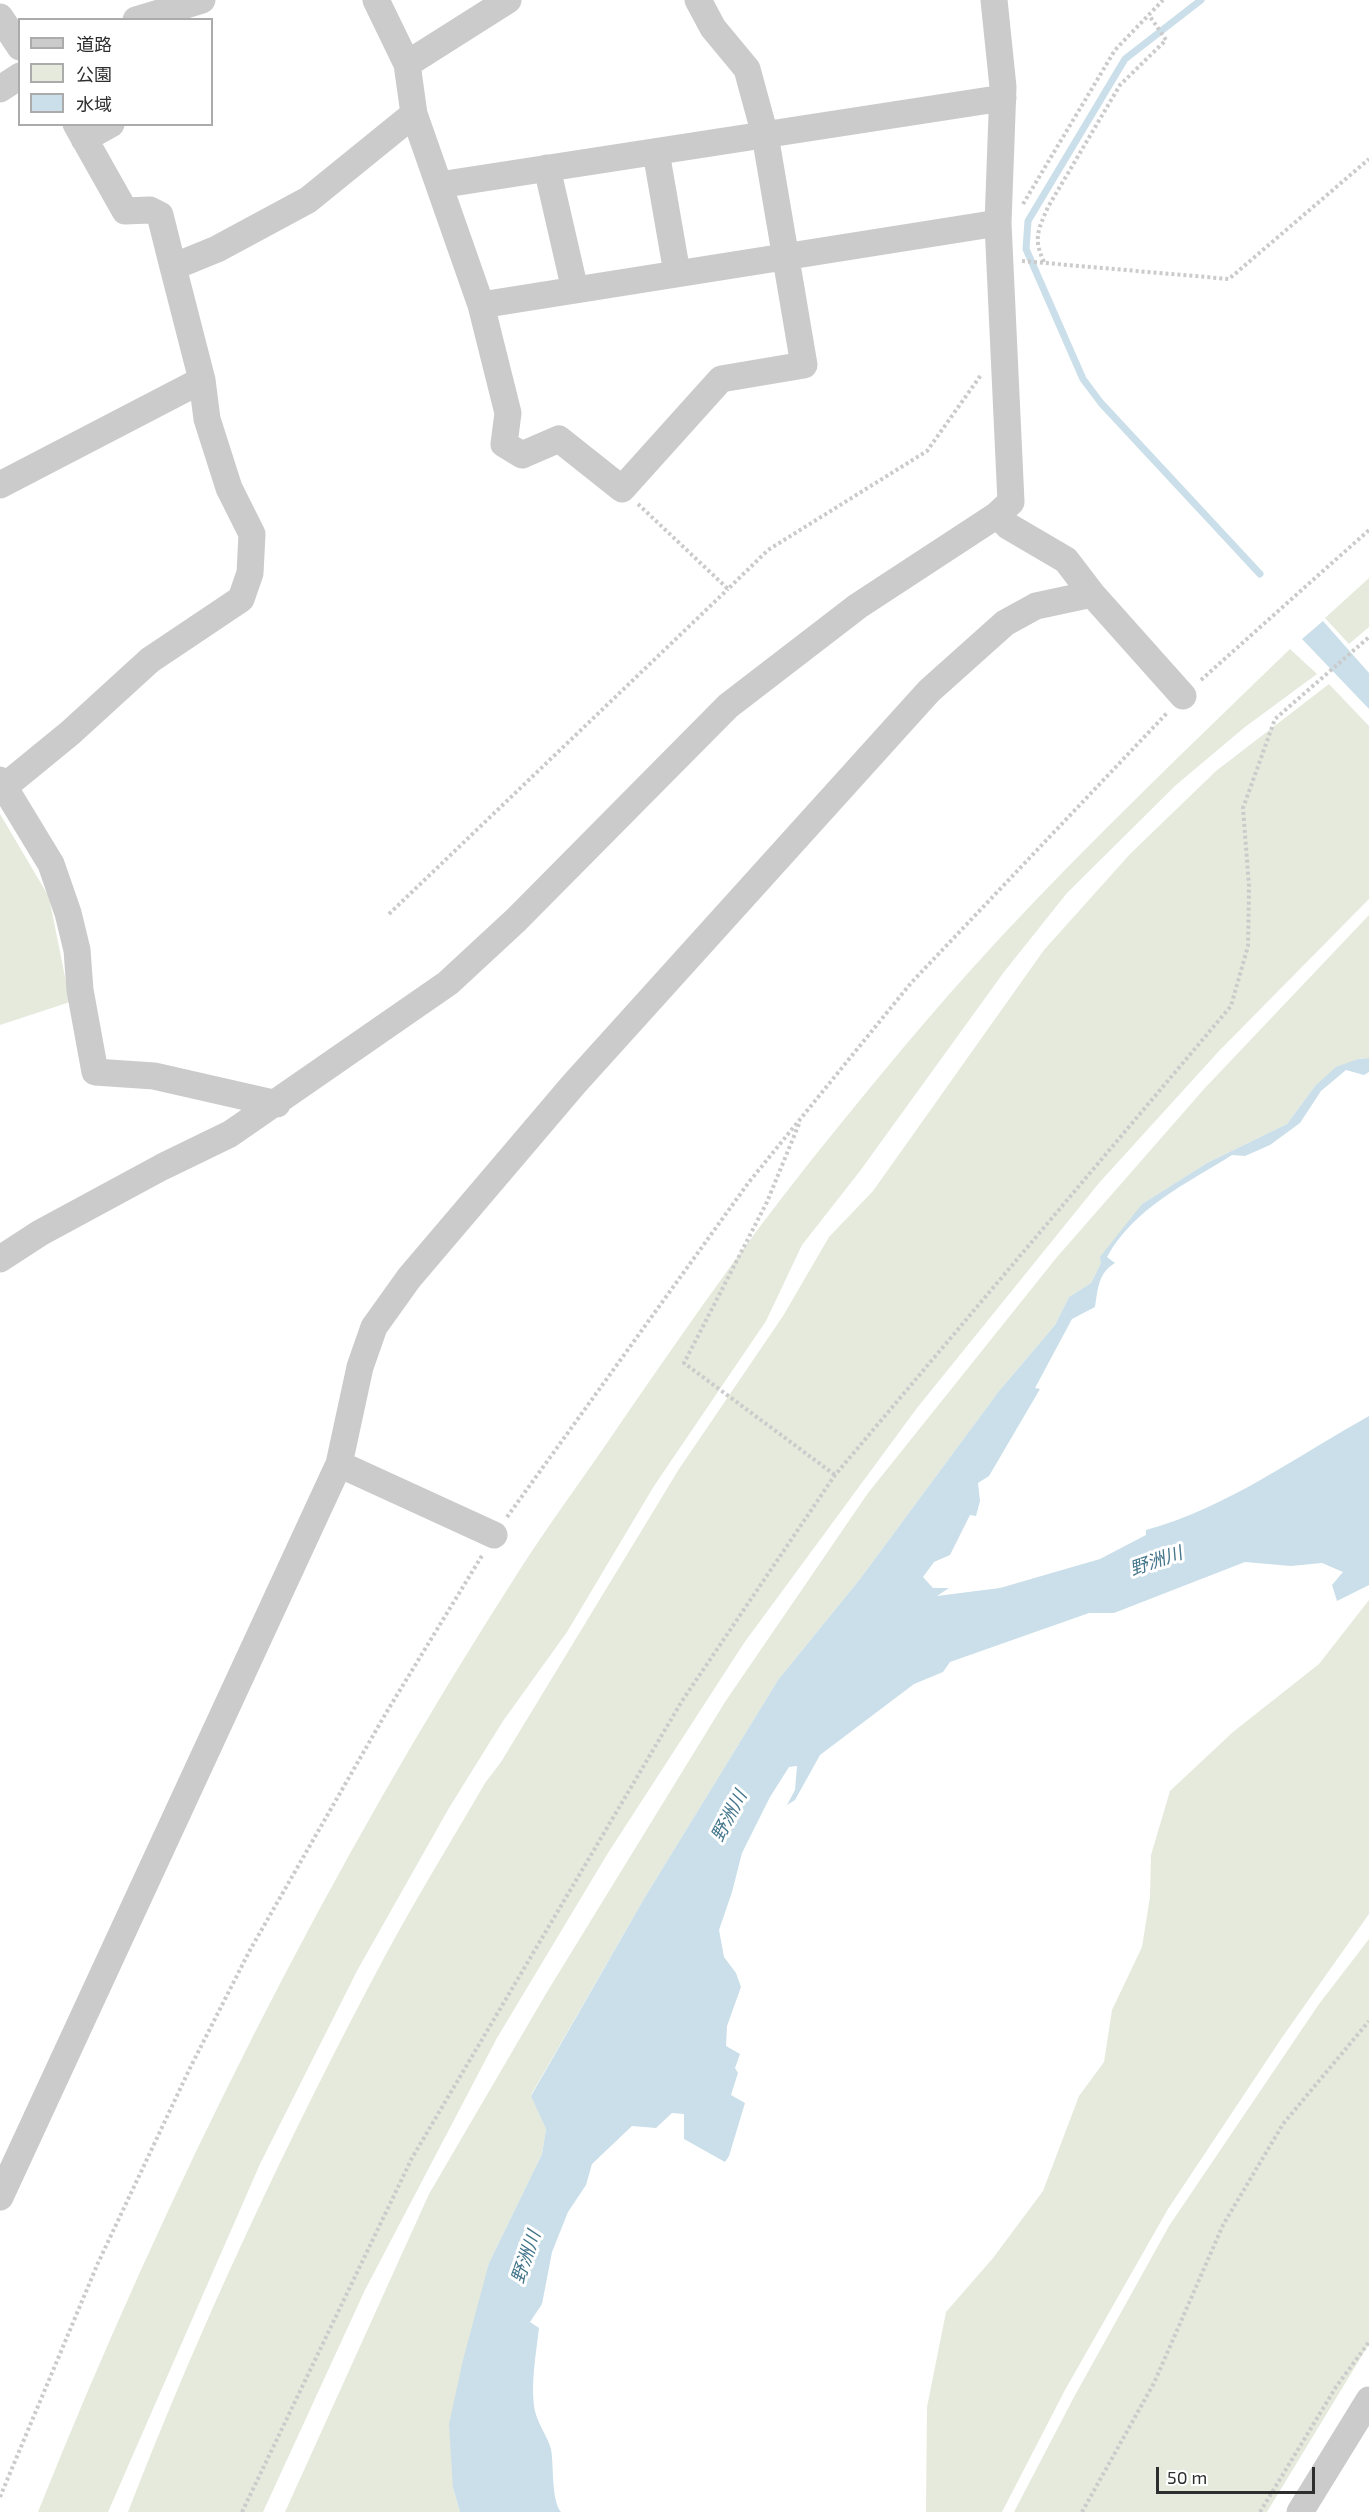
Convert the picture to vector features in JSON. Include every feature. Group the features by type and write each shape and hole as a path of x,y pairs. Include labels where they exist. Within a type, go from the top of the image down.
{"street":[{"path":"143,18 202,0"},
{"path":"376,0 407,64 414,114 481,305 508,413 504,444 522,455 560,440 622,489 721,379 804,365 765,135 747,69 713,28 698,0"},
{"path":"407,64 508,0"},
{"path":"0,1259 50,1227 162,1167 230,1134 277,1104 448,982 516,920 728,706 858,606 997,515 1011,502 998,223 1003,98 994,0"},
{"path":"0,17 18,44"},
{"path":"0,89 18,77"},
{"path":"439,185 1003,98"},
{"path":"173,267 217,249 308,200 414,114"},
{"path":"103,126 80,132 125,211 150,210 160,215 202,380 207,419 226,478 252,534 250,573 241,600 150,660 70,733 2,783 51,864 68,913 77,950 80,990 95,1072 154,1076 277,1104"},
{"path":"656,152 677,273"},
{"path":"547,168 574,290"},
{"path":"481,305 998,223"},
{"path":"0,485 202,380"},
{"path":"997,515 1008,525 1066,560 1092,594 1184,696"},
{"path":"0,2197 339,1464 360,1367 374,1327 409,1278 574,1084 929,692 1005,623 1036,606 1092,594"},
{"path":"339,1464 494,1535"},
{"path":"1300,2512 1369,2400"}],"path":[{"path":"998,223 1023,205 1115,50 1162,0"},
{"path":"1042,263 1036,245 1040,226 1048,207 1120,85 1166,40 1149,15"},
{"path":"1022,261 1229,279 1369,159"},
{"path":"389,914 768,550 927,451 1003,345"},
{"path":"622,489 728,589"},
{"path":"0,2497 98,2263 190,2068 250,1950 386,1713 494,1535 749,1182 911,983 1184,696 1369,530"},
{"path":"242,2512 412,2158 682,1701 835,1475 1231,1006 1248,946 1250,886 1243,808 1275,719 1369,637"},
{"path":"802,1118 767,1202 684,1363 835,1475"},
{"path":"1082,2512 1154,2383 1223,2225 1283,2124 1369,2021"},
{"path":"1260,2512 1336,2388 1369,2342"}],"green space":[{"path":"1369,578 1369,627 1349,644 1325,618"},
{"path":"1290,649 1317,674 1245,727 1176,785 1067,893 1004,972 860,1171 802,1245 766,1321 654,1486 567,1632 503,1721 449,1808 358,1969 260,2164 108,2512 38,2512 88,2390 142,2269 197,2149 256,2030 317,1913 382,1797 449,1683 541,1538 757,1231 902,1049 975,965 1035,901"},
{"path":"1329,684 1369,726 1369,899 1219,1051 1099,1183 917,1408 744,1643 608,1853 497,2038 365,2290 263,2512 128,2512 186,2370 248,2230 385,1956 485,1783 501,1762 679,1469 783,1316 829,1237 873,1191 1044,950 1130,854 1216,771"},
{"path":"0,814 49,897 70,1002 0,1025"},
{"path":"1369,915 1369,1058 1357,1059 1315,1086 1287,1124 1207,1163 1142,1204 1101,1263 1091,1283 1069,1297 1055,1325 999,1391 860,1579 778,1680 645,1897 531,2095 546,2129 542,2154 489,2263 453,2488 460,2512 285,2512 429,2194 547,1992 725,1702 868,1493 1057,1257 1204,1089"},
{"path":"1369,1600 1369,1914 1281,2039 1168,2209 1065,2390 1002,2512 926,2512 927,2407 946,2312 993,2258 1043,2191 1079,2096 1104,2062 1112,2010 1142,1947 1150,1897 1151,1855 1170,1791 1233,1732 1319,1664"},
{"path":"1369,1939 1369,2344 1267,2512 1014,2512 1074,2397 1169,2226 1319,2004"}],"water":[{"path":"1323,621 1369,673 1369,709 1302,639"},
{"name":"野洲川","path":"1369,1058 1369,1072 1364,1075 1346,1070 1321,1091 1300,1123 1270,1145 1245,1156 1232,1155 1162,1198 1131,1224 1107,1257 1115,1263 1102,1277 1095,1307 1072,1319 1035,1388 1040,1389 989,1476 978,1483 980,1501 976,1516 970,1515 950,1555 934,1562 923,1577 933,1588 949,1588 937,1596 1000,1588 1100,1559 1146,1535 1146,1530 1205,1509 1233,1495 1369,1416 1369,1585 1337,1601 1332,1585 1343,1572 1322,1563 1291,1566 1245,1562 1114,1613 1089,1613 950,1662 943,1672 914,1684 820,1755 795,1800 787,1805 795,1790 797,1766 789,1767 770,1797 742,1853 719,1930 724,1957 736,1973 741,1987 727,2026 726,2046 740,2054 735,2068 738,2073 731,2095 745,2103 729,2156 725,2162 684,2139 684,2114 672,2113 656,2128 632,2126 592,2164 586,2185 568,2212 552,2252 542,2304 530,2322 539,2328 533,2377 534,2406 551,2449 554,2491 561,2512 460,2512 453,2488 449,2424 463,2360 489,2263 542,2154 546,2129 531,2096 645,1897 778,1680 860,1579 999,1391 1055,1325 1069,1297 1091,1283 1101,1263 1100,1257 1142,1204 1207,1163 1287,1124 1315,1086 1336,1067 1358,1059"}],"waterway":[{"path":"1201,0 1125,59 1028,221 1026,249 1083,379 1101,403 1260,574"}]}
